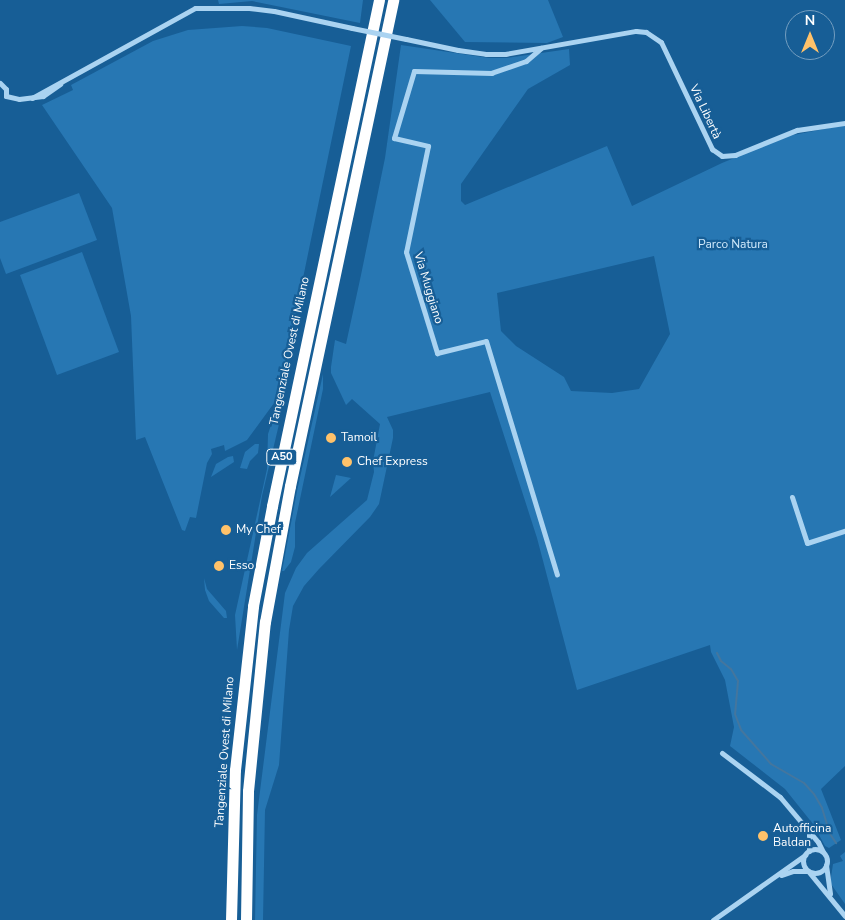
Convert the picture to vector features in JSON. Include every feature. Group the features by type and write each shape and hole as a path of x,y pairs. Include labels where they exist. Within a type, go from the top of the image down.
{"highway":[{"name":"Tangenziale Ovest di Milano","path":"232,920 235,770 253,606 272,506 379,0"},
{"name":"A50","path":"246,920 248,791 258,682 270,589 393,0"}],"street":[{"name":"Via Muggiano","path":"6,96 19,99 43,96 62,82 196,8 249,8 274,11 486,54 570,43"},
{"name":"Via Libertà","path":"570,43 636,31 646,32 657,37 665,48 712,149 720,156 734,155 797,130 845,123"},
{"name":"Via Muggiano","path":"541,48 526,61 492,73 414,71 394,138 428,146 406,252 437,353 486,341 557,574"},
{"path":"0,83 6,89 6,96 1,101"},
{"path":"792,497 807,543 845,531"},
{"path":"722,753 773,791 818,842 826,858 830,894"},
{"path":"809,833 810,851"},
{"path":"713,920 810,851 816,849 823,852"},
{"path":"804,855 803,862 808,870 830,894 845,916"},
{"path":"776,877 793,871 808,870 818,872 826,865"}],"green space":[{"path":"218,0 363,0 360,23 252,1 219,4"},
{"path":"430,0 548,0 563,37 547,43 465,42"},
{"path":"242,26 267,28 351,46 284,370 282,383 284,384 277,399 247,440 225,451 224,445 211,449 212,454 207,463 196,518 190,517 185,531 182,530 145,437 136,440 131,316 112,208 42,105 73,90 71,85 153,41 188,30"},
{"name":"Parco Natura","path":"401,45 489,58 507,58 569,49 570,65 528,89 461,184 461,201 465,205 607,146 632,206 722,163 788,136 845,125 845,766 821,789 841,840 829,848 825,846 813,824 785,789 730,746 734,727 725,680 711,652 710,645 577,690 537,538 490,392 387,417 393,430 393,438 379,504 370,517 304,586 293,606 289,630 279,765 265,810 263,920 255,920 257,815 285,593 296,568 307,553 367,500 374,472 373,461 380,424 352,399 346,405 331,373 331,367 335,340 346,344 385,158","holes":["654,256 670,334 639,389 612,393 571,391 564,377 516,346 501,331 497,293"]},
{"path":"79,193 97,240 6,274 0,258 0,222"},
{"path":"82,252 119,352 57,375 20,275"},
{"path":"323,374 323,389 295,523 295,547 291,562 282,571 297,491"},
{"path":"281,402 284,403 262,496 237,650 235,615 267,469 268,434"},
{"path":"255,444 259,444 258,453 250,461 247,469 240,468 245,452"},
{"path":"233,456 234,462 211,477 216,464"},
{"path":"336,475 351,478 330,497"},
{"path":"204,578 207,589 226,611 227,618 224,618 209,601 205,590"},
{"path":"845,852 845,904 831,884 831,877 833,864 843,861 840,856"}],"waterway":[{"path":"717,653 721,661 731,669 738,681 735,714 741,730 771,764 804,783 814,794 822,808 830,834 836,843"}],"place":[{"name":"Tamoil","path":"331,438"},
{"name":"Chef Express","path":"347,462"},
{"name":"My Chef","path":"226,530"},
{"name":"Esso","path":"219,566"},
{"name":"Autofficina Baldan","path":"763,836"}]}
